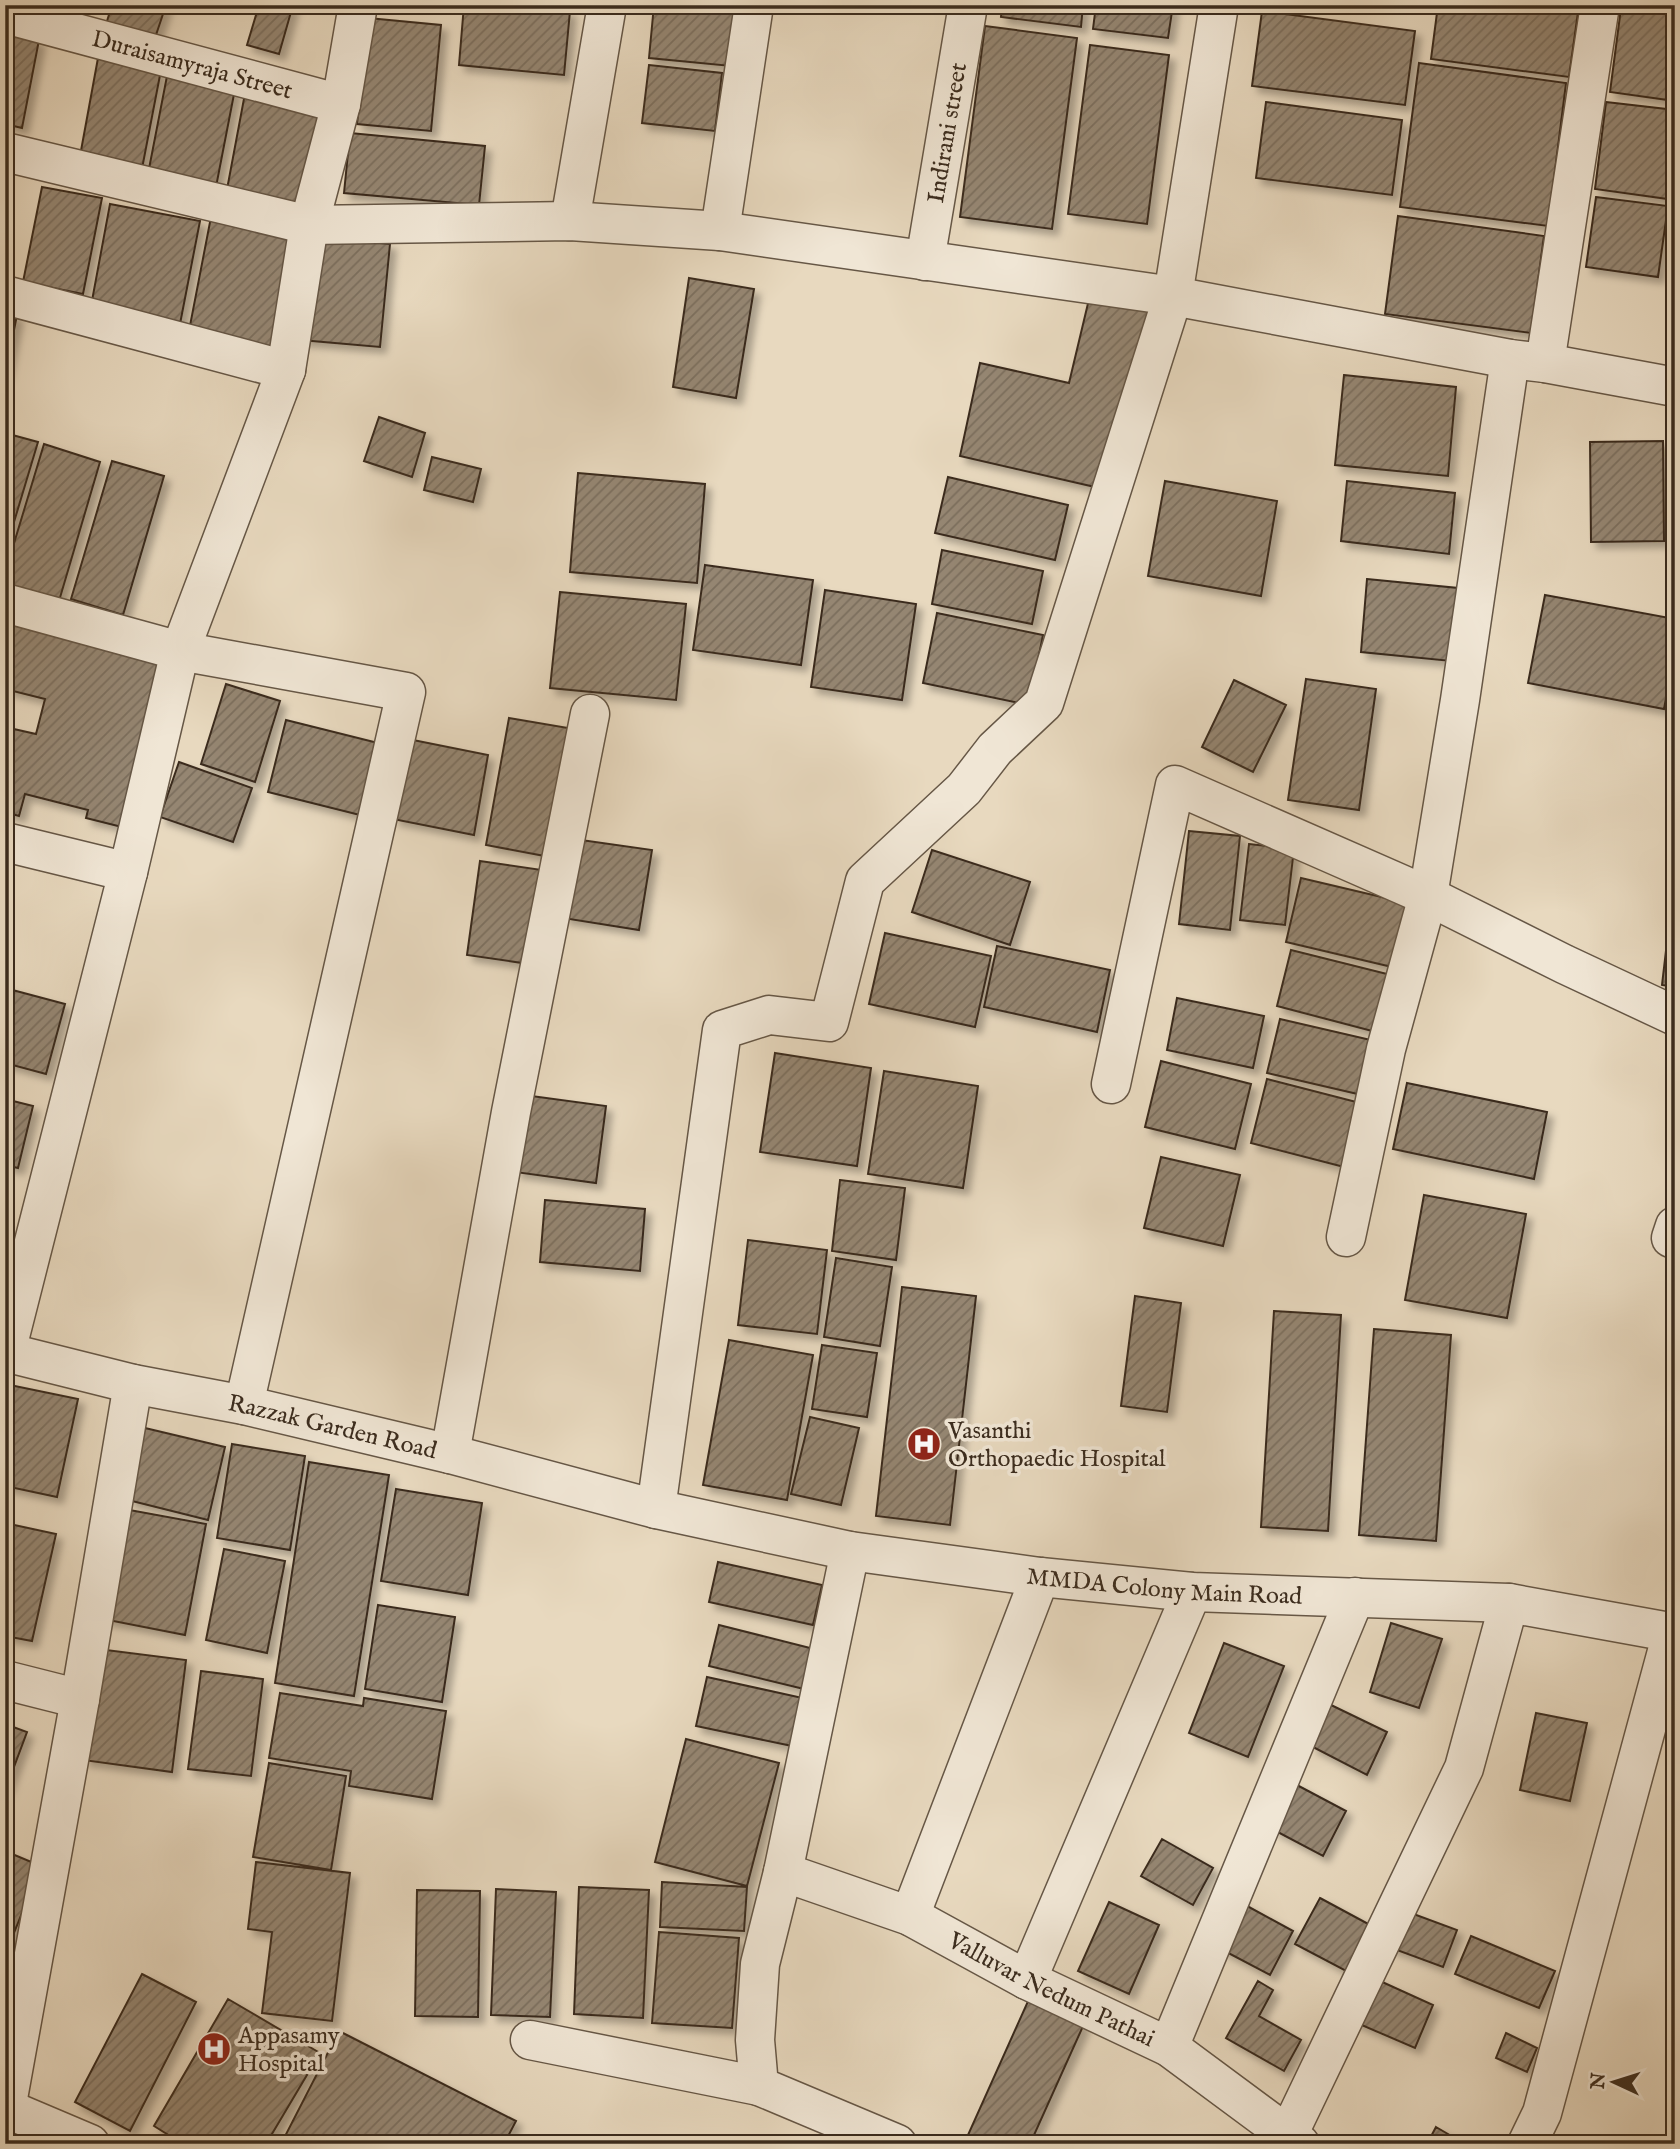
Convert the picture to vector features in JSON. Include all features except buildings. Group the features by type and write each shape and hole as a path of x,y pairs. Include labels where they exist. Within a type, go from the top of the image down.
{"street":[{"path":"6,1352 128,872 180,651 286,370 309,225 341,104 358,5"},
{"path":"570,221 607,5"},
{"path":"720,231 754,5"},
{"name":"Indirani street","path":"925,261 968,5"},
{"path":"656,1509 722,1030 769,1015 829,1022 865,881 964,789 995,749 1044,703 1173,296 1219,5"},
{"path":"1346,1237 1386,1049 1428,895 1462,687 1600,5"},
{"name":"Duraisamyraja Street","path":"5,14 341,104"},
{"path":"5,152 309,225 570,221 720,231 1173,296 1675,387"},
{"path":"5,295 286,370"},
{"path":"5,603 180,651 406,692 244,1405"},
{"path":"450,1454 511,1112 590,713"},
{"path":"1111,1084 1175,785 1428,895 1564,964 1675,1016"},
{"path":"5,842 128,872"},
{"name":"Razzak Garden Road","path":"6,1352 133,1384 244,1405 450,1454 656,1509"},
{"path":"90,2144 6,2111 133,1384"},
{"name":"MMDA Colony Main Road","path":"656,1509 850,1551 1040,1577 1192,1592 1508,1603 1674,1633"},
{"path":"759,2086 755,2040 760,1964 783,1872 850,1551"},
{"path":"910,1916 1040,1577"},
{"path":"1027,1980 1192,1592"},
{"path":"1169,2047 1355,1597"},
{"path":"1294,2139 1464,1768 1508,1603"},
{"path":"1527,2144 1542,2113 1674,1633"},
{"path":"5,1680 80,1699"},
{"name":"Valluvar Nedum Pathai","path":"783,1872 910,1916 1027,1980 1169,2047 1294,2139"},
{"path":"530,2040 759,2086 897,2144"}],"place":[{"name":"Vasanthi Orthopaedic Hospital","path":"924,1444"},
{"name":"Appasamy Hospital","path":"214,2049"}]}
